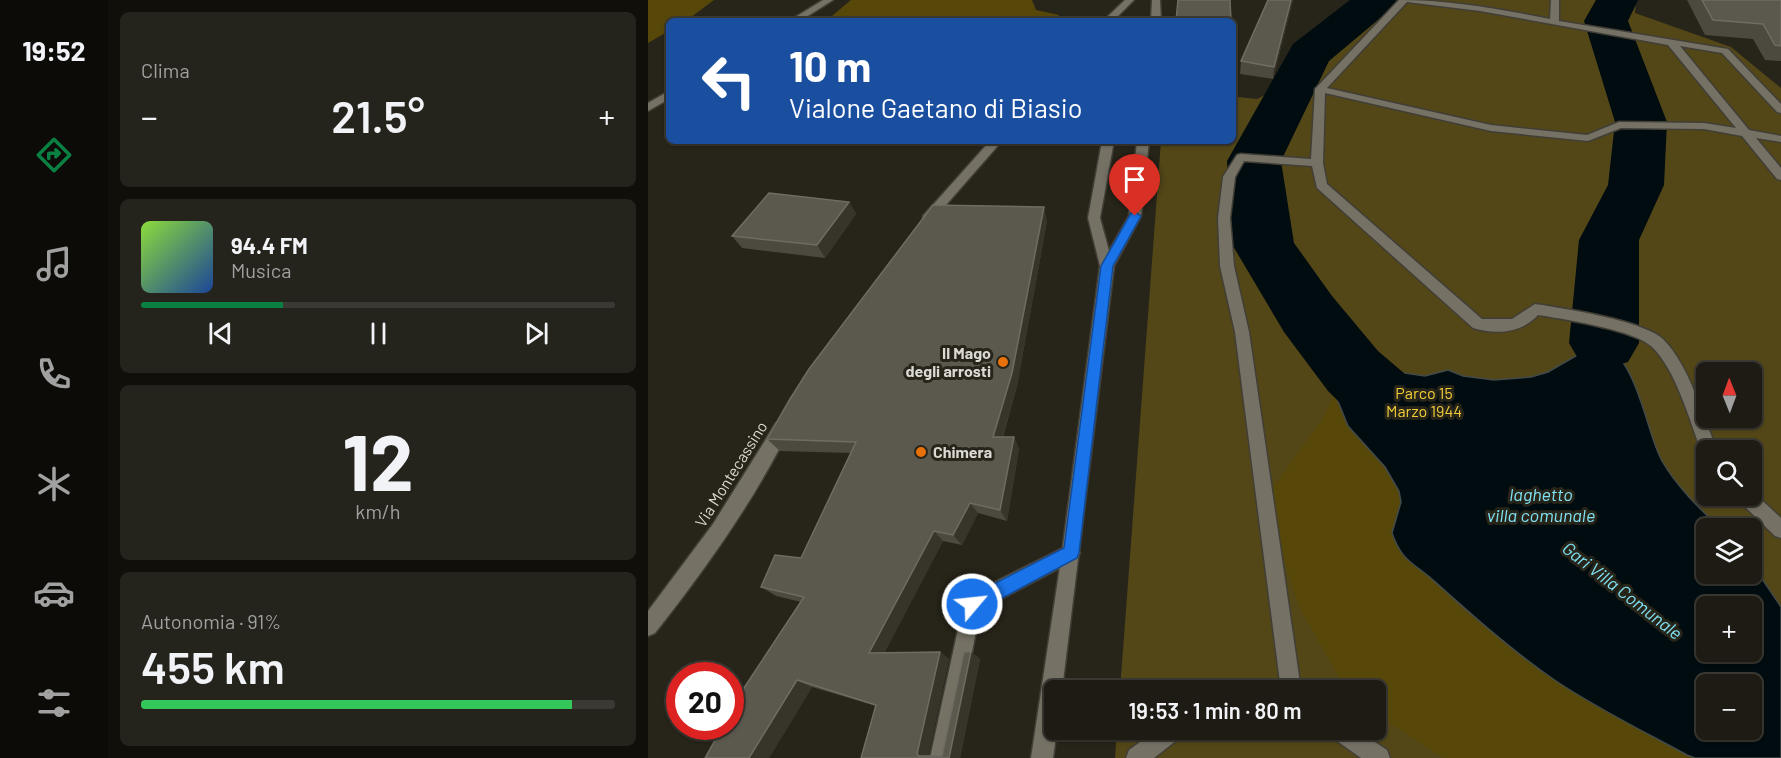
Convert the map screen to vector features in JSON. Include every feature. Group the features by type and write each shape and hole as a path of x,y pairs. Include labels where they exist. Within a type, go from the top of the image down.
{"street":[{"path":"799,18 829,0"},
{"path":"1112,18 1129,0"},
{"path":"1125,18 1129,0"},
{"path":"1156,0 1156,18"},
{"path":"1704,440 1675,370 1656,340 1564,314 1535,309 1529,317 1500,329 1478,324 1321,184 1317,163 1320,90 1406,0 1480,8 1604,32 1725,51 1781,111"},
{"path":"1554,23 1555,0"},
{"path":"1671,42 1781,176"},
{"path":"1320,90 1491,128 1588,138 1619,125 1704,126 1781,139"},
{"path":"648,108 666,96"},
{"path":"920,227 993,144"},
{"path":"1107,144 1094,218 1107,266"},
{"path":"1042,758 1071,553 1107,266 1135,216 1143,144"},
{"path":"1291,680 1242,332 1227,266 1224,218 1229,177 1241,157 1317,163"},
{"name":"Via Montecassino","path":"648,626 674,595 751,482 791,412"},
{"path":"1756,506 1781,530"},
{"path":"941,758 972,604 1071,553"},
{"path":"1137,758 1161,740"},
{"path":"1353,740 1379,758"}],"green space":[{"name":"Parco 15 Marzo 1944","path":"1351,0 1636,0 1635,13 1731,47 1781,88 1781,758 1115,758 1116,740 1386,740 1386,680 1121,680 1161,144 1236,144 1236,94 1238,97 1257,99 1278,88 1293,45"}],"shaded area":[{"path":"648,0 714,0 690,18 666,18 666,33 648,43"},
{"path":"851,0 1032,0 1036,10 1059,15 1058,18 830,18"},
{"path":"1335,394 1348,426 1385,467 1399,491 1401,502 1394,522 1403,558 1432,579 1461,608 1555,680 1620,719 1695,758 1443,758 1386,721 1386,680 1340,680 1299,607 1265,498 1321,421"}],"water":[{"name":"laghetto villa comunale","path":"1594,341 1609,348 1621,359 1638,392 1662,461 1696,506 1710,518 1696,518 1696,584 1762,584 1762,579 1781,607 1781,758 1695,758 1604,710 1556,681 1508,645 1408,560 1399,549 1392,533 1401,502 1399,491 1385,467 1348,426 1335,394 1341,381 1353,371 1370,368 1425,376 1448,370 1463,376 1494,380 1531,377 1548,372 1576,356 1584,345"}],"building":[{"path":"1178,0 1230,0 1231,18 1176,18"},
{"path":"1268,0 1291,0 1274,67 1241,61"},
{"path":"1702,0 1781,0 1781,46 1775,45 1763,24 1713,20"},
{"path":"769,193 849,202 817,245 732,236"},
{"path":"933,205 1044,207 1012,373 993,437 1014,437 1000,510 970,503 953,535 934,531 869,653 940,652 917,754 919,756 942,756 964,652 971,652 949,758 861,758 876,705 797,680 749,758 705,758 715,740 744,740 744,688 804,597 761,587 775,555 801,558 856,442 767,439 809,369"}],"waterway":[{"name":"Gari Villa Comunale","path":"1376,0 1309,54 1254,161 1264,246 1308,314 1353,371 1426,438"},
{"path":"1604,343 1609,240 1636,185 1641,122 1606,21 1617,0"}],"place":[{"name":"Il Mago degli arrosti","path":"1003,362"},
{"name":"Chimera","path":"921,452"}],"route":[{"path":"972,604 1071,553 1107,266 1135,216"}]}
